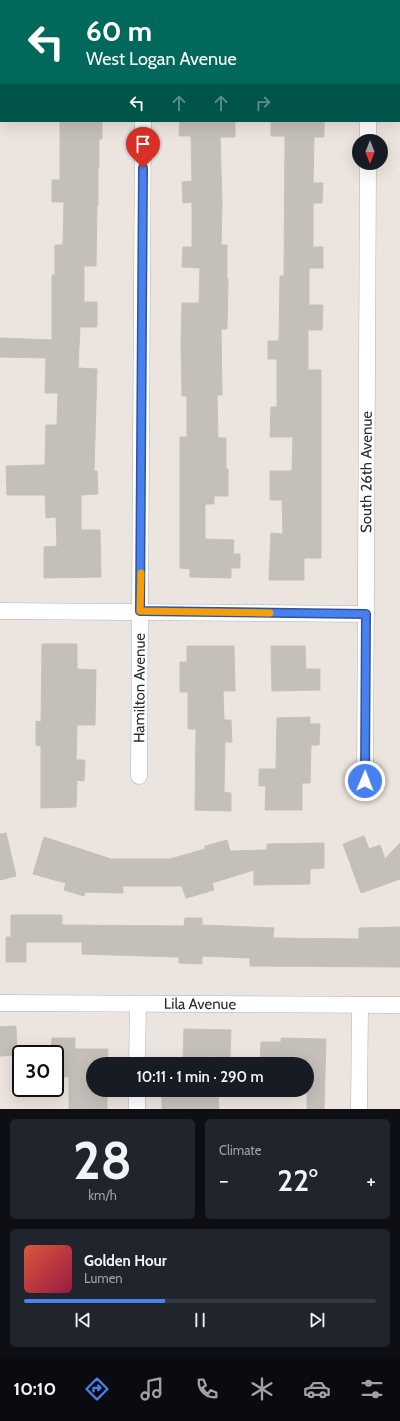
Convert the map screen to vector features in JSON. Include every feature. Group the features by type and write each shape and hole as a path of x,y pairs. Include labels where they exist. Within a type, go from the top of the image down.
{"street":[{"name":"Hamilton Avenue","path":"139,776 143,122"},
{"path":"368,122 368,134"},
{"name":"South 26th Avenue","path":"365,781 368,170"},
{"path":"0,610 366,614"},
{"name":"Lila Avenue","path":"0,1003 138,1005 400,1005"},
{"path":"137,1057 138,1005"},
{"path":"359,1109 360,1005"},
{"path":"136,1109 137,1097"}],"building":[{"path":"60,122 102,122 102,139 99,139 96,266 84,266 84,302 97,302 97,327 80,327 78,368 97,369 94,471 97,471 98,494 81,495 81,530 100,530 101,577 44,578 44,547 57,546 56,517 46,518 45,495 7,495 6,466 45,465 46,425 57,425 58,393 45,393 46,358 0,357 0,338 52,340 52,275 55,275 55,245 63,245 64,202 52,202 52,180 60,180"},
{"path":"180,122 235,122 235,137 220,137 222,202 221,245 227,245 228,279 227,329 221,329 222,395 217,395 218,438 226,438 228,496 214,496 214,504 205,504 205,539 234,540 233,554 240,554 240,568 231,568 231,578 190,577 190,569 180,568 180,437 187,437 187,396 182,396 182,303 199,303 200,268 182,267 183,247 192,247 192,202 183,203 182,182 192,181 191,136 179,136"},
{"path":"271,122 324,122 324,137 314,137 313,183 323,183 322,203 313,203 313,247 323,247 323,268 309,268 309,305 323,305 322,330 308,330 308,370 321,370 321,558 304,558 304,580 269,580 271,533 283,534 282,500 270,500 270,471 292,471 293,437 270,437 271,407 277,407 277,359 268,359 268,341 279,341 280,276 284,276 285,136 271,136"},
{"path":"42,644 77,644 77,669 96,670 95,725 77,725 76,760 85,760 84,781 77,780 76,807 41,808 41,746 36,745 36,721 41,722"},
{"path":"187,646 234,646 235,691 223,691 224,720 231,720 232,742 225,742 224,792 231,793 231,811 195,810 196,729 188,729 188,692 180,692 180,662 187,662"},
{"path":"271,646 305,646 306,669 320,669 320,690 272,691"},
{"path":"310,717 310,724 320,724 319,745 311,745 310,783 302,783 302,810 265,810 266,786 259,786 259,769 276,769 277,718"},
{"path":"6,833 16,876 0,880 0,834"},
{"path":"364,836 369,849 380,845 385,859 400,843 400,879 361,893 343,844"},
{"path":"44,837 111,859 170,859 205,849 205,846 227,840 230,851 267,850 267,844 324,843 324,868 310,869 310,884 254,885 254,870 212,883 214,890 186,898 182,886 123,886 123,893 85,892 84,896 64,890 66,883 33,874"},
{"path":"11,915 62,915 62,925 184,926 185,918 202,918 202,925 274,928 273,938 359,939 359,928 400,927 400,967 250,966 250,958 202,956 202,964 179,963 179,957 82,954 82,942 26,942 26,962 6,962 6,937 11,937"},
{"path":"16,1026 17,1045 12,1045 12,1055 0,1056 0,1027"},
{"path":"184,1029 231,1030 230,1057 183,1057"},
{"path":"52,1038 75,1038 75,1049 108,1049 107,1057 86,1057 86,1097 107,1097 107,1109 69,1109 69,1077 64,1077 64,1045 52,1045"},
{"path":"281,1038 326,1039 324,1109 307,1109 307,1097 314,1097 314,1057 260,1057 261,1042 281,1042"},
{"path":"162,1097 218,1097 219,1109 162,1109"}],"slow traffic":[{"path":"141,573 140,611 270,613"}],"route":[{"path":"143,168 140,611 366,614 365,781"}]}
